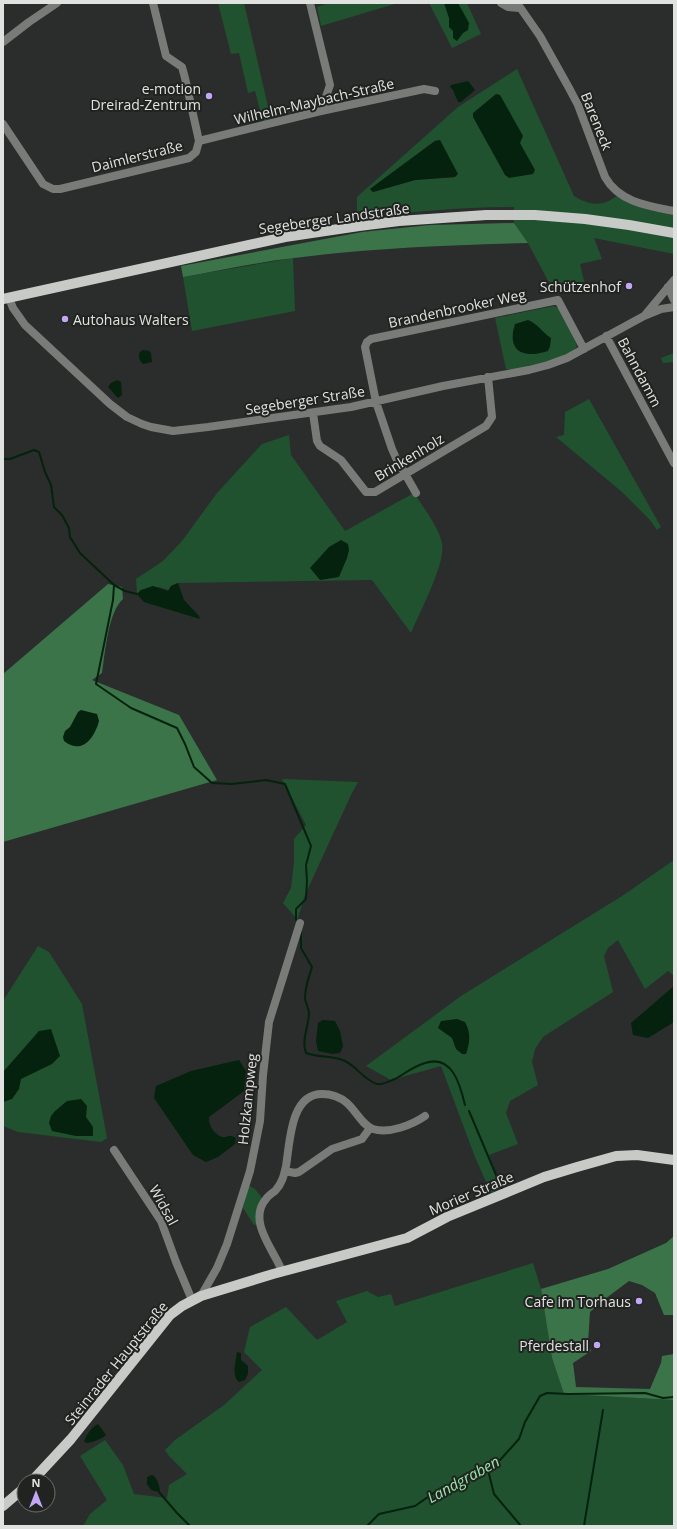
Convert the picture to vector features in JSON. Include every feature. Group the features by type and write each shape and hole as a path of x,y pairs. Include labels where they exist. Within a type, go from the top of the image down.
{"main road":[{"name":"Segeberger Landstraße","path":"6,298 285,237 379,223 486,216 535,215 615,223 674,233"},
{"name":"Morier Straße","path":"282,1271 407,1238 447,1217 505,1193 544,1177 584,1165 616,1156 637,1155 674,1160"},
{"name":"Steinrader Hauptstraße","path":"39,1473 71,1439 170,1315 182,1306 197,1298 282,1271"},
{"path":"3,1506 16,1495"}],"street":[{"path":"3,42 57,3"},
{"name":"Daimlerstraße","path":"3,125 43,184 53,189 68,187 189,158 196,152 199,141 182,67 166,56 153,3"},
{"path":"310,3 330,85 321,111"},
{"name":"Bareneck","path":"501,3 508,7 518,5 540,36 578,105 605,177 610,186 619,194 633,201 674,211"},
{"name":"Wilhelm-Maybach-Straße","path":"199,141 321,111 424,89 435,91"},
{"name":"Segeberger Straße","path":"644,316 674,280"},
{"path":"668,287 674,300"},
{"name":"Segeberger Straße","path":"660,296 666,304 674,306"},
{"name":"Segeberger Straße","path":"6,298 25,325 110,404 127,417 142,424 151,427 173,430 376,402 444,386 530,370 548,365 584,349 644,316 661,309 674,306"},
{"name":"Brandenbrooker Weg","path":"376,402 366,347 367,342 371,339 558,300 584,349"},
{"name":"Bahndamm","path":"606,336 674,463"},
{"name":"Brinkenholz","path":"312,412 317,441 320,446 341,460 366,492 375,492 486,426 492,417 488,377"},
{"path":"376,402 396,458 416,493"},
{"name":"Holzkampweg","path":"197,1298 217,1268 227,1244 250,1171 260,1121 269,1022 300,923"},
{"path":"282,1271 262,1228 259,1217 262,1204 279,1186 285,1171 296,1114 301,1104 310,1097 318,1094 328,1094 340,1098 351,1107 365,1124 370,1128 378,1130 391,1129 415,1123 425,1116"},
{"path":"285,1171 295,1173 299,1172 332,1149 359,1141 366,1135 370,1128"},
{"name":"Widsal","path":"114,1150 161,1221 176,1262 197,1298"}],"shaded area":[{"path":"218,3 244,3 271,119 263,122 255,91 248,93 239,53 231,54"},
{"path":"329,3 398,3 321,26 317,7"},
{"path":"429,3 467,3 481,34 452,48"},
{"path":"444,3 458,3 469,23 468,30 463,33 457,41 453,38 453,31 449,27 449,18"},
{"path":"517,69 574,196 594,204 600,204 611,200 623,191 634,199 674,207 674,254 594,238 602,259 580,264 585,285 555,294 528,243 514,223 514,207 436,210 357,218 357,197 458,107","holes":["440,140 455,177 415,180 373,192 370,189 435,141"]},
{"path":"468,81 475,90 461,102 458,102 453,90 450,87 451,85"},
{"path":"496,94 500,95 523,136 520,143 535,170 533,174 509,178 505,175 473,117 473,113"},
{"path":"440,140 458,174 455,177 415,180 373,192 370,189 435,141"},
{"path":"293,258 295,311 192,331 183,277"},
{"path":"554,306 560,309 577,347 563,355 543,363 522,368 506,369 495,318"},
{"path":"528,320 534,323 551,338 548,351 531,354 519,351 515,347 513,334 515,324"},
{"path":"143,350 151,353 152,362 143,364 139,354"},
{"path":"674,353 674,362 663,363 661,358"},
{"path":"117,380 121,382 122,395 118,398 108,387 111,383"},
{"path":"589,399 661,527 657,530 650,520 622,492 556,437 564,435 565,412"},
{"path":"289,435 291,455 345,531 414,493 430,517 438,531 442,544 442,552 436,576 411,633 372,580 178,583 171,586 169,590 158,587 141,590 137,594 136,579 163,561 182,541 217,493 262,444"},
{"path":"341,540 348,544 349,550 339,577 320,580 310,568 329,547"},
{"path":"178,583 184,600 200,619 144,602 137,594 141,590 153,586 168,591 171,586"},
{"path":"81,710 97,714 99,721 97,728 90,739 82,746 70,745 64,741 63,737 65,731 70,727 78,712"},
{"path":"282,779 358,782 305,895 297,921 283,903 291,888 294,862 294,839 306,825"},
{"path":"674,860 674,976 668,971 645,989 618,940 608,948 604,956 613,992 543,1037 535,1049 532,1062 538,1085 510,1101 506,1113 518,1144 489,1155 502,1189 491,1193 475,1157 441,1066 391,1080 366,1066 461,996 622,896"},
{"path":"38,946 49,952 82,1004 107,1138 101,1142 18,1132 3,1126 3,1001"},
{"path":"674,986 674,1022 648,1038 633,1035 631,1023"},
{"path":"457,1019 465,1022 468,1030 469,1042 466,1054 462,1054 456,1049 452,1038 438,1028 441,1021"},
{"path":"323,1020 335,1021 340,1031 343,1046 340,1053 332,1054 318,1051 316,1041 318,1023"},
{"path":"51,1029 60,1056 52,1064 21,1079 19,1089 12,1099 3,1102 3,1072 39,1031"},
{"path":"239,1060 246,1071 244,1091 209,1117 214,1132 223,1137 231,1136 236,1138 235,1144 218,1157 206,1162 193,1155 154,1098 156,1086 191,1071"},
{"path":"81,1099 87,1106 86,1117 93,1127 93,1136 76,1136 52,1131 49,1123 51,1116 55,1111 67,1101"},
{"path":"248,1185 255,1189 263,1199 258,1224 254,1225 243,1208"},
{"path":"533,1263 541,1289 552,1358 564,1394 674,1400 674,1526 83,1526 90,1514 107,1500 80,1456 105,1440 123,1465 134,1494 167,1498 169,1485 187,1474 165,1450 175,1440 224,1405 262,1370 244,1352 250,1327 286,1307 317,1340 347,1322 336,1301 367,1291 378,1297 391,1294 395,1306"},
{"path":"237,1352 241,1353 241,1360 248,1366 248,1374 245,1380 239,1382 235,1376"},
{"path":"98,1424 106,1435 102,1438 86,1443 84,1441 88,1434 93,1427"},
{"path":"152,1475 158,1481 159,1492 151,1490 147,1484 147,1477"}],"green space":[{"path":"514,223 528,243 352,252 266,262 183,277 181,266 362,232 430,225"},
{"path":"108,584 122,587 123,599 114,613 111,623 102,673 92,680 179,715 217,780 3,842 3,674"},
{"path":"674,1236 674,1315 664,1315 655,1293 642,1285 629,1281 590,1312 588,1343 591,1351 573,1363 576,1387 650,1389 661,1363 662,1356 674,1354 674,1400 564,1394 552,1358 541,1289 608,1269 666,1243"}],"waterway":[{"path":"3,459 10,459 34,450 39,452 51,485 54,507 62,515 69,528 70,537 80,553 114,585 125,591 137,594"},
{"path":"114,585 113,600 96,684 131,708 177,728 194,767 212,783 232,784 266,780 285,784 311,846 306,865 306,899 296,909 296,920"},
{"path":"301,930 301,948 312,967 305,994 305,1000 309,1013 304,1043 306,1053 345,1061 372,1082 377,1084 395,1079 421,1064 434,1061 442,1063 448,1067 457,1080 465,1105"},
{"path":"469,1111 502,1189"},
{"name":"Landgraben","path":"367,1526 379,1514 415,1506 435,1492 500,1460 519,1439 525,1422 540,1396 547,1393 645,1393 663,1398 674,1397"},
{"path":"584,1526 603,1410"},
{"path":"487,1466 494,1494 521,1526"},
{"path":"159,1492 190,1526"}],"place":[{"name":"e-motion Dreirad-Zentrum","path":"209,96"},
{"name":"Schützenhof","path":"629,286"},
{"name":"Autohaus Walters","path":"65,319"},
{"name":"Cafe im Torhaus","path":"639,1301"},
{"name":"Pferdestall","path":"597,1345"}]}
